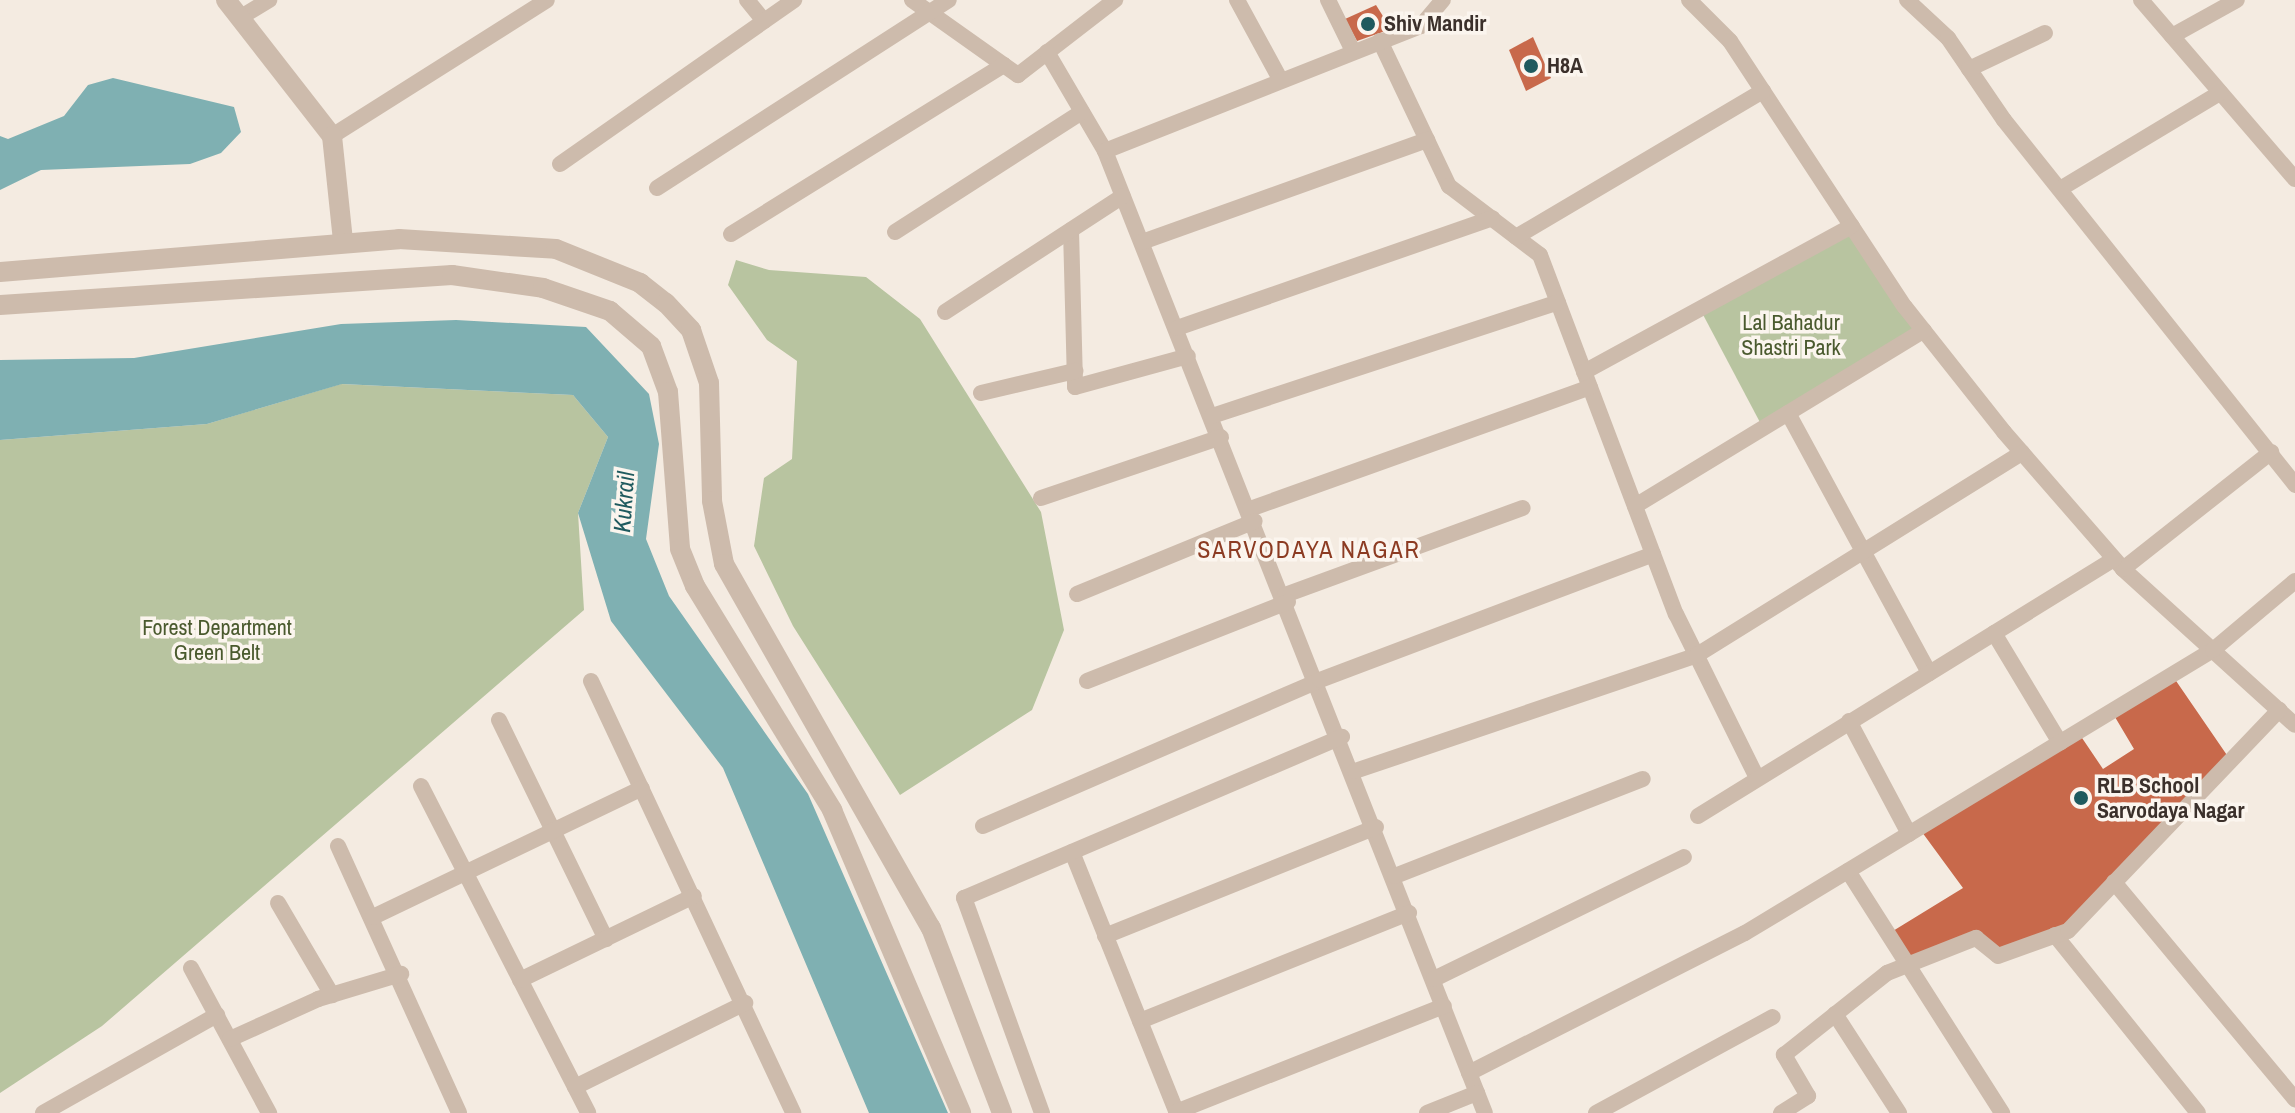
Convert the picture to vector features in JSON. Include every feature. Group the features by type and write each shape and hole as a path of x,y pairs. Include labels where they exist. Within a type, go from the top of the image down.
{"street":[{"path":"226,0 332,136 343,240"},
{"path":"241,17 269,0"},
{"path":"747,0 764,21"},
{"path":"560,164 794,0"},
{"path":"912,0 927,15 1018,75 1115,0"},
{"path":"657,188 949,0"},
{"path":"1237,0 1280,79"},
{"path":"1328,0 1353,51"},
{"path":"1105,151 1280,79 1421,26 1443,0"},
{"path":"1689,0 1730,41 1924,330 2022,453 2119,564 2295,725"},
{"path":"1907,0 1969,69 2295,485"},
{"path":"2141,0 2295,179"},
{"path":"2172,36 2237,0"},
{"path":"332,136 542,1"},
{"path":"1969,69 2045,33"},
{"path":"1380,41 1449,186 1540,255 1653,554 1697,655 1757,778"},
{"path":"1047,52 1105,151 1320,680 1485,1113"},
{"path":"731,234 1004,65"},
{"path":"1516,237 1763,91"},
{"path":"2060,189 2220,93"},
{"path":"895,232 1082,112"},
{"path":"1142,242 1427,140"},
{"path":"945,312 1123,196"},
{"path":"1177,328 1492,218"},
{"path":"1077,594 1253,515 1587,379 1852,226"},
{"path":"1071,230 1075,387 1188,356"},
{"path":"0,272 343,240 556,249 640,283 691,330 709,383 712,501 724,564 931,928 1002,1113"},
{"path":"0,305 452,275 543,288 610,311 651,346 668,392 680,549 695,586 832,810 961,1113"},
{"path":"1212,416 1558,302"},
{"path":"1635,506 1924,330"},
{"path":"981,393 1075,371"},
{"path":"1788,413 1929,673"},
{"path":"1041,498 1221,437"},
{"path":"1698,816 1994,633 2119,564 2271,452"},
{"path":"1355,771 1697,655 2022,453"},
{"path":"1087,681 1287,598 1523,508"},
{"path":"983,826 1320,680 1653,554"},
{"path":"1469,1073 1745,933 2213,650 2295,581"},
{"path":"1994,633 2060,743"},
{"path":"591,681 745,1003 793,1113"},
{"path":"1781,1113 1808,1096 1784,1055 1835,1014 1908,965 1976,938 1998,956 2055,935 2114,882 2279,710"},
{"path":"499,720 606,939"},
{"path":"1849,721 1909,834"},
{"path":"1042,1113 964,898 1342,737"},
{"path":"1395,876 1643,779"},
{"path":"421,786 588,1113"},
{"path":"373,917 642,788"},
{"path":"1105,936 1376,827"},
{"path":"338,846 401,974 459,1113"},
{"path":"1072,852 1176,1112 1444,1006"},
{"path":"1434,979 1684,857"},
{"path":"1848,871 2002,1113"},
{"path":"2114,882 2295,1099"},
{"path":"520,980 694,896"},
{"path":"278,903 332,995"},
{"path":"1140,1021 1409,913"},
{"path":"2055,935 2196,1112"},
{"path":"191,968 269,1113"},
{"path":"230,1039 332,995 401,974"},
{"path":"575,1087 745,1003"},
{"path":"1835,1014 1899,1113"},
{"path":"43,1113 217,1015"},
{"path":"1596,1113 1773,1017"},
{"path":"1427,1113 1477,1093"}],"green space":[{"name":"Lal Bahadur Shastri Park","path":"1852,226 1924,330 1763,428 1700,309"},
{"path":"736,260 769,270 866,277 920,319 1041,512 1064,630 1032,710 900,795 793,626 754,546 764,478 792,459 797,361 767,340 728,285"},
{"name":"Forest Department Green Belt","path":"341,384 573,395 608,437 578,513 584,610 102,1026 0,1093 0,440 207,424"}],"water":[{"path":"113,78 234,107 241,132 221,153 190,164 41,170 0,190 0,136 8,139 64,116 88,85"},
{"name":"Kukrail","path":"456,320 586,327 649,394 659,444 646,539 669,596 808,794 948,1113 869,1113 723,768 611,621 578,513 608,437 573,395 342,384 207,424 0,440 0,360 134,358 341,324"}],"building":[{"name":"Shiv Mandir","path":"1376,5 1391,29 1357,41 1345,19"},
{"name":"H8A","path":"1533,37 1551,78 1526,91 1509,50"},
{"name":"RLB School Sarvodaya Nagar","path":"2172,675 2231,761 2068,931 1998,956 1976,938 1908,965 1888,934 1963,888 1919,828 2078,732 2103,769 2134,749 2112,712"}],"place":[{"name":"Shiv Mandir","path":"1368,24"},
{"name":"H8A","path":"1531,66"},
{"name":"RLB School Sarvodaya Nagar","path":"2081,798"}],"district":[{"name":"SARVODAYA NAGAR","path":"1309,550"}]}
